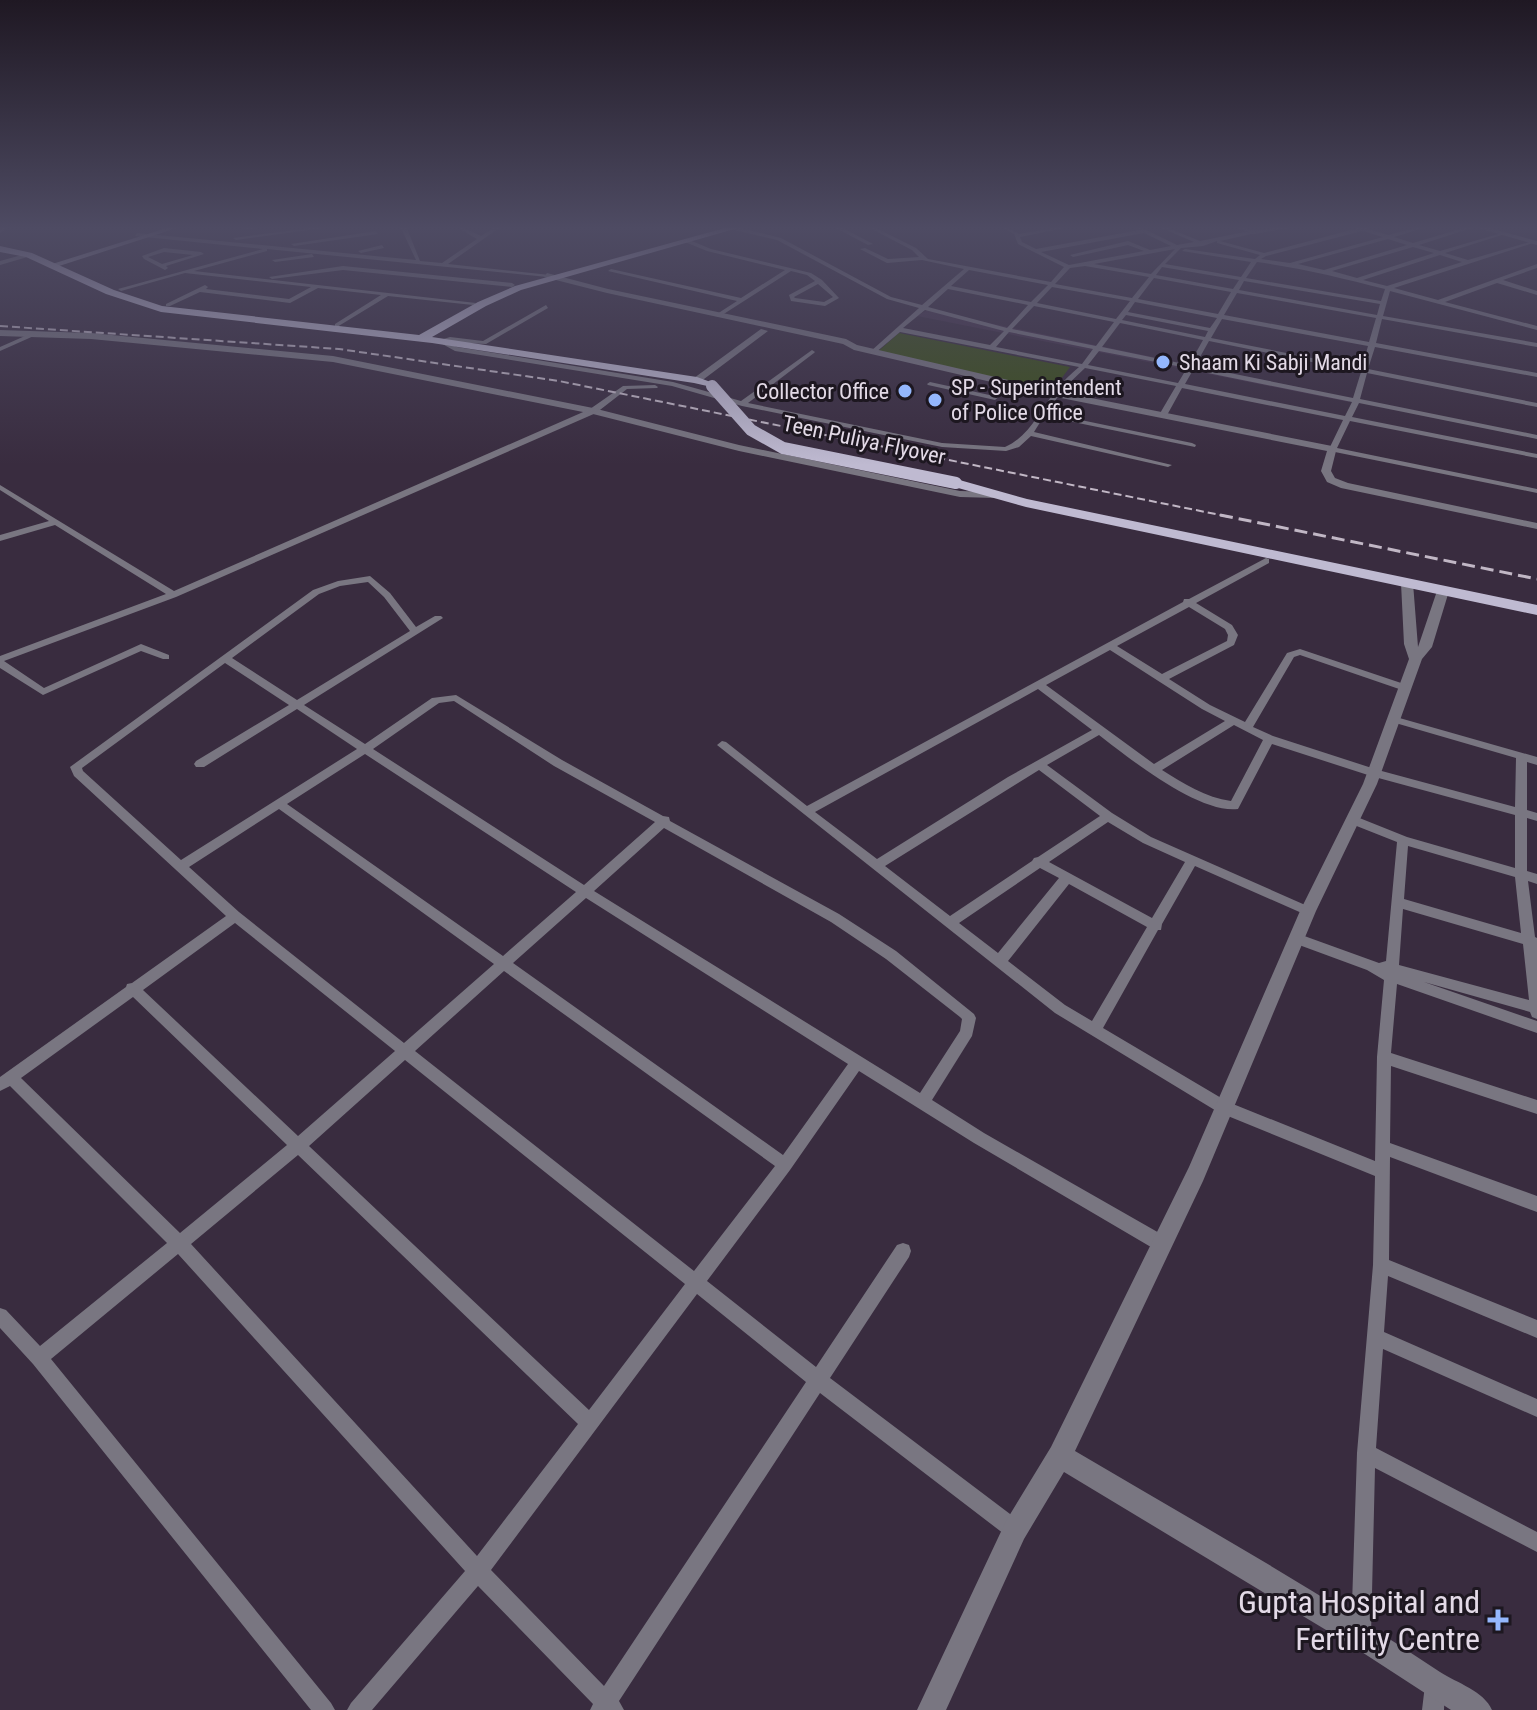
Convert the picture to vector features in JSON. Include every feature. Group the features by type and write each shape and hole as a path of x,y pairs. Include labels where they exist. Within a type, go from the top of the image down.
{"main road":[{"path":"150,306 423,339 481,306"},
{"path":"175,306 337,325 697,380"},
{"path":"423,339 469,306"},
{"name":"Teen Puliya Flyover","path":"697,380 712,386 748,430 783,448 956,483 1026,503"},
{"path":"1026,503 1044,513 1266,561 1408,587"},
{"path":"1026,503 1408,587 1537,610"},
{"path":"1442,594 1537,618"}],"street":[{"path":"337,325 368,306"},
{"path":"647,306 836,346 854,347 1056,394 1537,491"},
{"path":"676,306 846,342 854,347"},
{"path":"719,315 733,306"},
{"path":"913,306 1007,330 1537,437"},
{"path":"873,352 928,306"},
{"path":"991,348 1032,306"},
{"path":"1037,306 1537,405"},
{"path":"423,339 455,349 680,385 742,404 942,445 1006,449 1016,445 1029,433 1056,394 1083,367 1095,347 1131,306"},
{"path":"1160,306 1537,375"},
{"path":"1163,415 1227,306"},
{"path":"1313,306 1537,345"},
{"path":"1383,306 1356,401 1326,471 1331,480 1345,486 1537,526"},
{"path":"1452,306 1537,328"},
{"path":"423,339 484,343 546,307"},
{"path":"1125,313 1212,330"},
{"path":"897,329 1537,456"},
{"path":"697,380 764,331"},
{"path":"0,333 91,336 333,359 593,411 769,454 960,494 996,495"},
{"path":"0,349 34,334"},
{"path":"742,404 812,352"},
{"path":"930,384 995,398 1012,384"},
{"path":"0,661 173,595 593,411 631,385 680,385"},
{"path":"1043,414 1192,445"},
{"path":"1029,433 1168,465"},
{"path":"0,487 173,595"},
{"path":"0,538 56,522"},
{"path":"807,811 1187,601 1266,561"},
{"path":"415,632 374,581 365,579 316,592 76,767 78,773 235,916 818,1380 1015,1530"},
{"path":"1408,587 1410,644 1416,659"},
{"path":"931,1710 1015,1530 1060,1456 1162,1244 1308,911 1375,773 1416,659 1425,647 1442,594"},
{"path":"1161,679 1231,643 1233,635 1229,627 1187,601"},
{"path":"200,764 438,618"},
{"path":"1109,645 1161,679 1269,739 1375,773 1537,817"},
{"path":"0,661 43,692 141,647 166,657"},
{"path":"1247,728 1290,655 1300,652 1406,688"},
{"path":"226,659 583,890 979,1138 1162,1244"},
{"path":"1038,684 1155,769 1208,802 1224,808 1234,806 1269,739"},
{"path":"182,865 367,748 436,700 456,698 558,763 665,820 835,918 891,955 965,1013 969,1018 967,1032 923,1101"},
{"path":"1396,720 1537,761"},
{"path":"1155,769 1233,721"},
{"path":"877,865 1100,730"},
{"path":"722,745 999,962 1094,1030 1223,1107 1383,1172"},
{"path":"1296,938 1372,966 1537,1010 1533,942 1521,875 1521,756"},
{"path":"1040,765 1108,816 1191,862 1308,911"},
{"path":"279,804 785,1165"},
{"path":"950,922 1108,816"},
{"path":"39,1358 299,1145 665,820"},
{"path":"1353,820 1403,840 1537,879"},
{"path":"1361,1635 1366,1453 1381,1265 1384,1057 1403,840"},
{"path":"1038,861 1156,926"},
{"path":"1094,1030 1191,862"},
{"path":"999,962 1066,878"},
{"path":"1397,902 1533,942"},
{"path":"235,916 5,1081 179,1243 606,1708 903,1251"},
{"path":"1390,971 1537,1027"},
{"path":"132,988 589,1422"},
{"path":"1384,1057 1537,1107"},
{"path":"358,1710 478,1571 785,1165 858,1061"},
{"path":"1383,1147 1537,1204"},
{"path":"1381,1265 1537,1329"},
{"path":"0,1316 39,1358 324,1710"},
{"path":"1377,1338 1537,1408"},
{"path":"1366,1453 1537,1542"},
{"path":"1060,1456 1361,1635 1434,1698 1478,1710"}],"shaded area":[{"name":"Shaam Ki Sabji Mandi","path":"927,310 1350,398 1349,402 917,316"}],"green space":[{"path":"899,333 1070,367 1052,391 875,354"}],"railway":[{"path":"0,326 339,349 559,381 1230,517"},
{"path":"1220,515 1537,579"}],"place":[{"name":"Shaam Ki Sabji Mandi","path":"1163,362"},
{"name":"Collector Office","path":"905,391"},
{"name":"SP - Superintendent of Police Office","path":"935,400"},
{"name":"Gupta Hospital and Fertility Centre","path":"1498,1620"}]}
